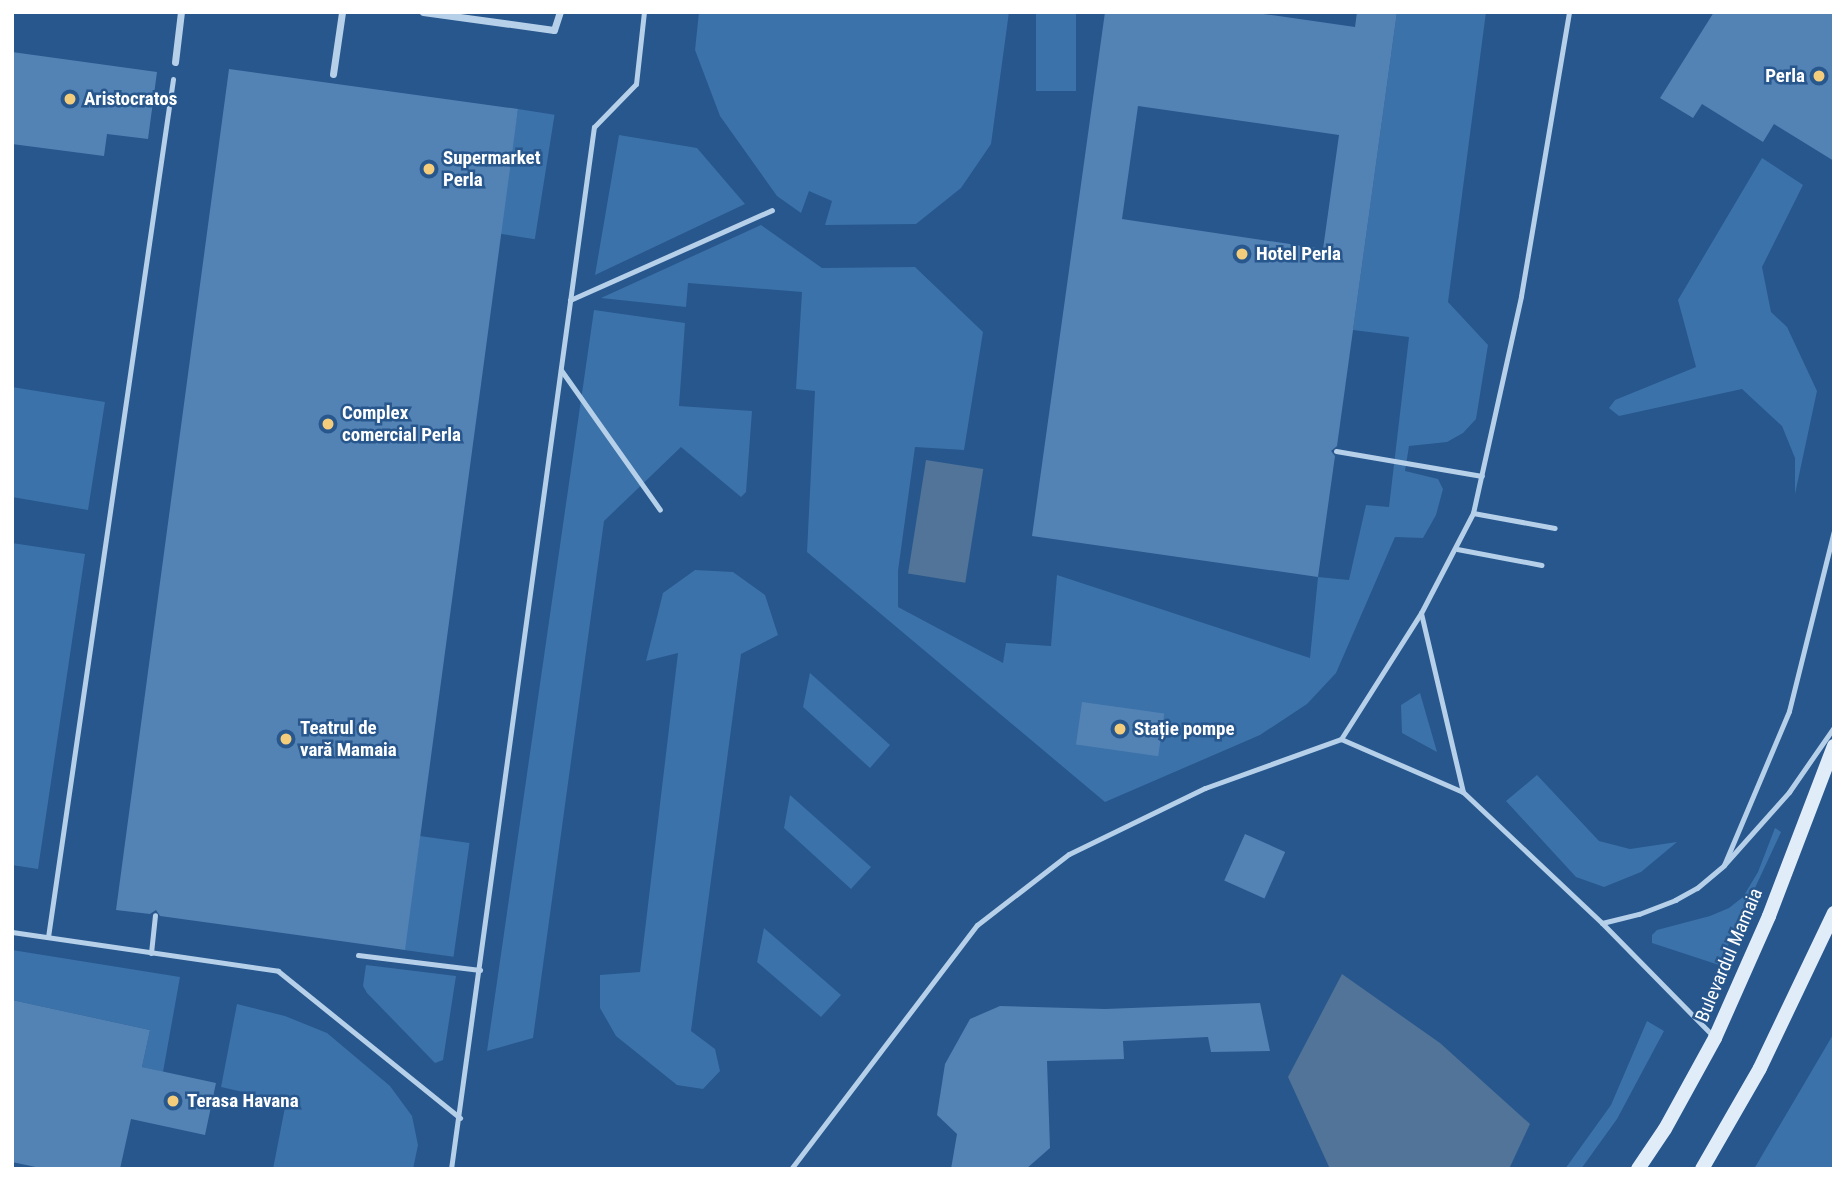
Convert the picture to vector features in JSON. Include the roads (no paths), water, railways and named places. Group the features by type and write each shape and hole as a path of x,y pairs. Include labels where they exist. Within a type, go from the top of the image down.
{"main road":[{"name":"Bulevardul Mamaia","path":"1637,1169 1665,1129 1715,1038 1769,916 1834,746"},
{"path":"1702,1169 1760,1068 1834,913"}],"street":[{"path":"175,62 181,12"},
{"path":"333,74 342,12"},
{"path":"423,12 554,30 560,12"}],"lane":[{"path":"451,1169 594,127 636,84 644,12"},
{"path":"791,1169 977,925 1069,854 1205,788 1341,739 1421,613 1457,549 1473,513 1521,296 1569,12"},
{"path":"48,937 173,79"},
{"path":"570,300 772,210"},
{"path":"561,370 660,510"},
{"path":"1336,451 1482,476"},
{"path":"1473,513 1555,528"},
{"path":"1724,865 1789,710 1834,531"},
{"path":"1457,549 1542,565"},
{"path":"1421,613 1463,792"},
{"path":"1602,923 1639,914 1675,900 1724,865 1789,792 1834,727"},
{"path":"1341,739 1463,792 1602,923 1715,1038"},
{"path":"151,953 155,915"},
{"path":"12,932 278,971 460,1118"},
{"path":"358,955 480,970"}],"place":[{"name":"Perla","path":"1819,76"},
{"name":"Aristocratos","path":"70,99"},
{"name":"Supermarket Perla","path":"429,169"},
{"name":"Hotel Perla","path":"1242,254"},
{"name":"Complex comercial Perla","path":"328,424"},
{"name":"Stație pompe","path":"1120,729"},
{"name":"Teatrul de vară Mamaia","path":"286,739"},
{"name":"Terasa Havana","path":"173,1101"}]}
